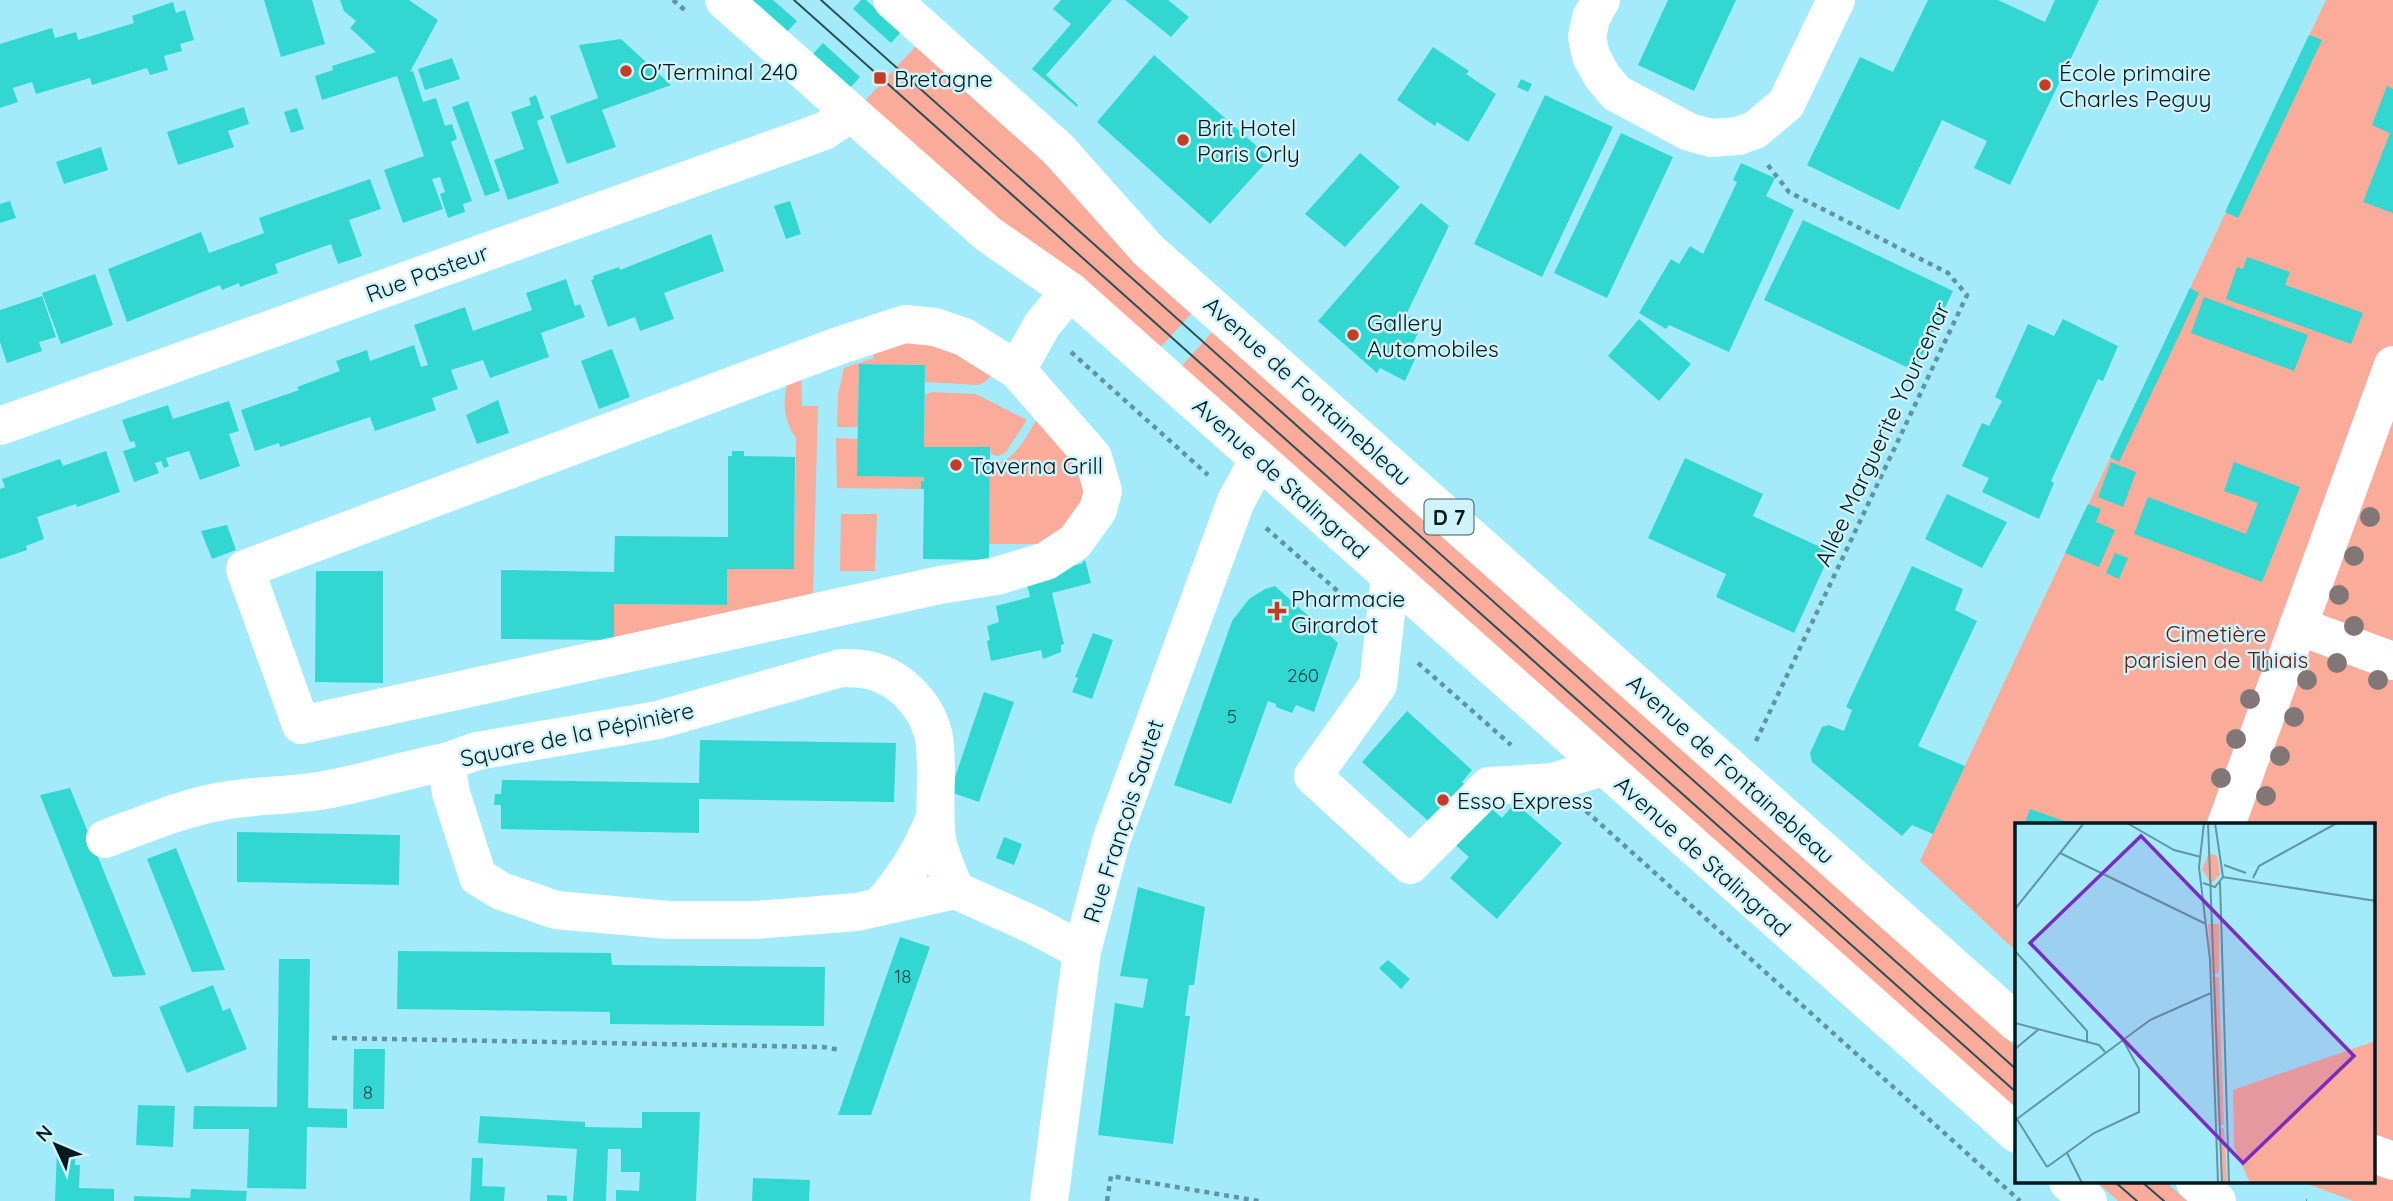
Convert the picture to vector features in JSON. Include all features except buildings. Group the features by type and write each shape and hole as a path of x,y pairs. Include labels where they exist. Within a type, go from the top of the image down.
{"main road":[{"name":"Avenue de Stalingrad","path":"724,0 988,234 1070,291 2015,1132"},
{"name":"Avenue de Fontainebleau","path":"892,0 1058,149 1148,250 2015,1021"},
{"path":"1601,0 1591,18 1587,37 1591,55 1602,76 1616,93 1689,132 1711,138 1738,136 1755,130 1786,104 1836,0"},
{"name":"Rue Pasteur","path":"0,426 824,131 851,113"},
{"path":"1017,370 1042,325 1070,291"},
{"path":"905,324 935,327 964,337 1017,370 1093,457 1102,491 1098,510 1075,542 1046,561 998,576 940,585 301,725 245,569 812,356 905,324"},
{"path":"2227,823 2393,365"},
{"name":"Rue François Sautet","path":"1049,1201 1082,951 1111,841 1236,501 1259,459"},
{"path":"1390,576 1378,685 1313,776 1400,856 1410,864 1489,786 1553,782 1603,767"},
{"path":"2298,626 2393,661"},
{"name":"Square de la Pépinière","path":"105,839 179,811 225,800 288,796 322,790 446,762 477,751 659,720 841,668 870,670 898,684 920,704 930,723 935,744 935,817 938,843 955,890 857,912 756,919 668,920 556,910 501,891 478,877 451,793 446,762"},
{"path":"881,905 914,864 935,817"},
{"path":"955,890 1033,925 1082,951"},
{"path":"2376,1155 2393,1161"},
{"path":"2070,1184 2088,1201"},
{"path":"2197,1184 2217,1201"}],"path":[{"name":"Allée Marguerite Yourcenar","path":"1739,776 1967,295 1948,273 1789,192 1763,159 1771,118"},
{"path":"332,1038 809,1047 841,1050"},
{"path":"1107,1201 1111,1176 1259,1201"}],"green space":[{"name":"Cimetière parisien de Thiais","path":"2326,0 2393,0 2393,1201 2353,1201 2307,1184 2376,1184 2376,823 2015,823 2015,950 1920,861"},
{"path":"917,45 1032,148 1193,312 1160,348 1033,248 863,103"},
{"path":"1214,330 2015,1046 2015,1111 1181,367"},
{"path":"924,335 992,375 978,385 925,382 925,365 859,364 858,427 837,427 838,395 844,368 874,358 871,348"},
{"path":"801,372 802,406 818,406 813,596 598,649 596,640 614,640 614,604 726,605 727,569 794,569 796,438 786,416 785,394 789,378"},
{"path":"931,392 976,394 1027,420 1006,452 998,456 991,454 990,447 924,447 925,395"},
{"path":"1038,418 1071,448 1090,499 1050,544 989,544 990,464 999,463 1013,454"},
{"path":"836,438 858,439 858,476 924,477 921,489 837,488"},
{"path":"841,514 877,514 875,571 840,571"},
{"path":"2099,1184 2168,1184 2187,1201 2118,1201"}],"tram line":[{"path":"794,0 2015,1091"},
{"path":"821,0 2015,1068"},
{"path":"2117,1184 2137,1201"},
{"path":"2144,1184 2164,1201"}],"place":[{"name":"O'Terminal 240","path":"626,71"},
{"name":"Bretagne","path":"880,78"},
{"name":"École primaire Charles Peguy","path":"2045,85"},
{"name":"Brit Hotel Paris Orly","path":"1183,140"},
{"name":"Gallery Automobiles","path":"1353,335"},
{"name":"Taverna Grill","path":"956,465"},
{"name":"Pharmacie Girardot","path":"1277,611"},
{"name":"Esso Express","path":"1443,800"}]}
